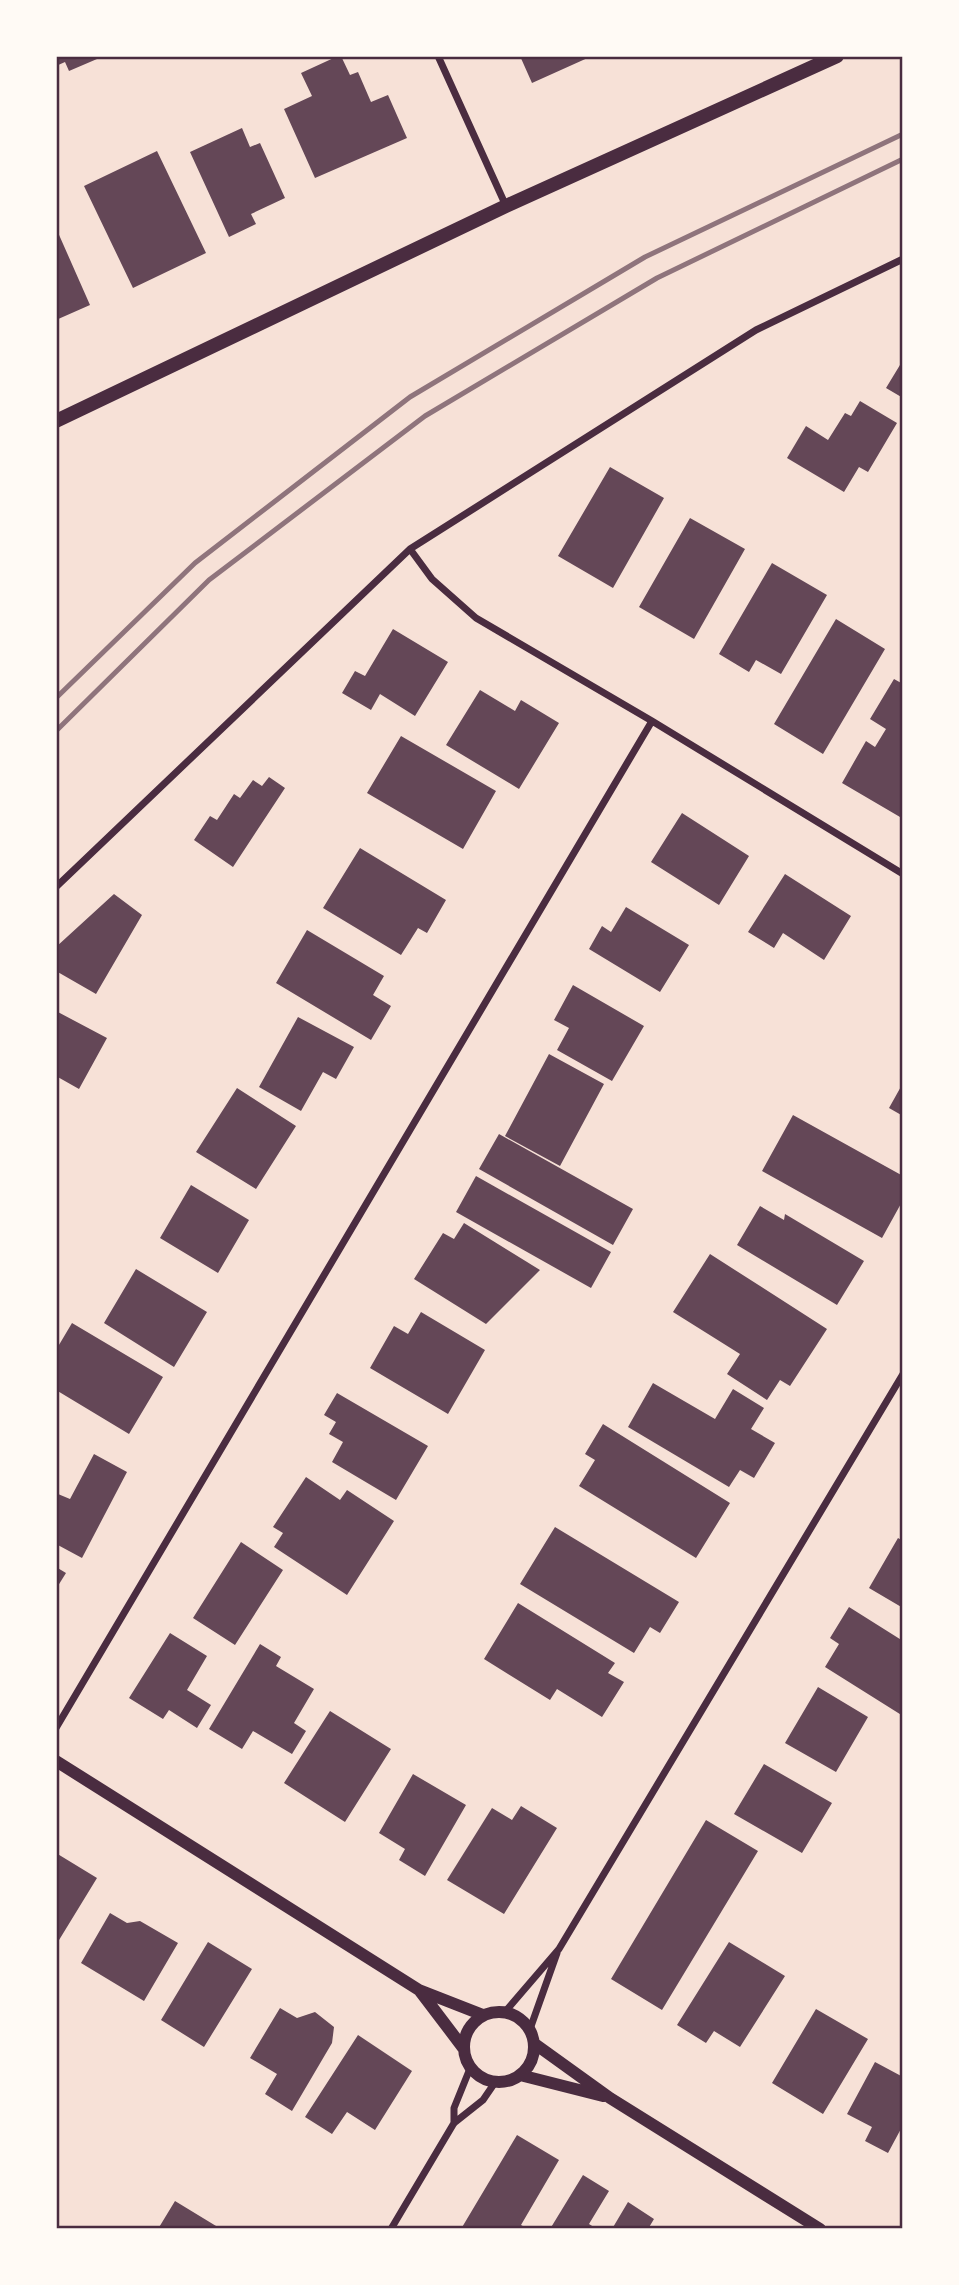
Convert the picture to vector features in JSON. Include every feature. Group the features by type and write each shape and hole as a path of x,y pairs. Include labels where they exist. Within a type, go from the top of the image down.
{"main road":[{"path":"56,421 506,206 837,56"}],"street":[{"path":"438,56 506,206"},
{"path":"56,887 410,549 756,330 903,260"},
{"path":"410,549 432,579 477,618 903,874"},
{"path":"56,1728 652,721"},
{"path":"504,2012 559,1949 903,1374"},
{"path":"56,1761 419,1990 483,2015"},
{"path":"530,2029 559,1949"},
{"path":"419,1990 464,2049"},
{"path":"494,2011 511,2013 523,2020 530,2029 535,2044 534,2054 526,2070 520,2075 502,2082 488,2080 476,2073 467,2061 464,2049 466,2035 472,2023 483,2015 494,2011"},
{"path":"535,2044 610,2098 820,2229"},
{"path":"454,2123 454,2108 471,2066"},
{"path":"520,2075 610,2098"},
{"path":"391,2229 454,2123 489,2094 496,2081"}],"building":[{"path":"56,56 104,56 69,71 65,62 56,66"},
{"path":"341,56 350,75 358,72 371,102 388,95 407,138 315,178 284,109 312,96 301,73"},
{"path":"520,56 592,56 532,83"},
{"path":"242,128 250,147 260,143 285,198 251,214 256,224 229,237 190,152"},
{"path":"157,151 206,253 133,288 84,186"},
{"path":"56,228 90,305 56,320"},
{"path":"903,360 903,398 886,388"},
{"path":"860,401 897,423 868,472 859,467 844,492 787,458 806,426 828,440 845,413 851,416"},
{"path":"610,467 664,498 613,588 558,556"},
{"path":"690,518 745,549 694,639 639,607"},
{"path":"772,563 827,595 781,674 756,660 749,672 719,654"},
{"path":"836,619 885,649 823,754 774,724"},
{"path":"393,629 448,662 415,716 380,694 371,710 342,693 355,671 365,676"},
{"path":"894,679 903,684 903,812 900,817 842,783 866,741 875,747 886,729 870,719"},
{"path":"480,690 515,711 521,700 559,723 519,789 446,745"},
{"path":"401,736 496,791 463,849 367,793"},
{"path":"269,777 285,788 233,867 194,840 210,816 217,820 234,794 240,798 253,780 262,786"},
{"path":"682,813 749,856 719,905 651,862"},
{"path":"360,848 446,900 427,933 418,928 401,955 323,908"},
{"path":"785,874 851,916 824,960 783,933 774,948 748,932"},
{"path":"114,894 142,915 96,994 56,971 56,947"},
{"path":"626,907 689,945 660,992 589,949 602,926 611,932"},
{"path":"307,930 384,976 373,995 391,1006 371,1040 276,983"},
{"path":"573,985 644,1026 612,1081 557,1050 569,1028 554,1020"},
{"path":"56,1011 107,1038 79,1089 56,1076"},
{"path":"298,1017 354,1047 336,1079 323,1072 301,1111 259,1087"},
{"path":"549,1054 604,1084 560,1166 505,1136"},
{"path":"903,1083 903,1116 889,1108"},
{"path":"237,1088 296,1126 256,1189 196,1152"},
{"path":"793,1115 903,1176 903,1200 882,1238 762,1171"},
{"path":"499,1134 633,1209 613,1245 479,1169"},
{"path":"476,1176 611,1252 591,1288 456,1212"},
{"path":"191,1185 249,1220 218,1273 160,1238"},
{"path":"760,1206 784,1220 785,1214 864,1261 837,1305 737,1245"},
{"path":"464,1223 540,1270 486,1324 414,1279 443,1233 454,1239"},
{"path":"710,1254 827,1329 790,1386 780,1380 767,1400 727,1374 740,1354 673,1312"},
{"path":"136,1269 207,1312 174,1367 104,1323"},
{"path":"421,1312 485,1350 448,1414 370,1368 394,1326 408,1334"},
{"path":"72,1323 163,1377 129,1434 56,1390 56,1350"},
{"path":"653,1383 715,1419 733,1389 764,1408 751,1429 775,1443 754,1478 740,1470 729,1487 628,1427"},
{"path":"337,1393 428,1446 396,1500 332,1462 343,1442 329,1434 336,1422 324,1415"},
{"path":"603,1424 730,1503 696,1558 579,1486 595,1460 585,1454"},
{"path":"94,1454 127,1472 82,1558 56,1544 56,1498 58,1494 70,1499"},
{"path":"306,1477 340,1500 347,1490 394,1521 347,1595 274,1547 283,1533 273,1527"},
{"path":"555,1527 679,1602 660,1633 650,1627 634,1653 520,1584"},
{"path":"898,1538 903,1541 903,1608 869,1588"},
{"path":"241,1542 283,1570 235,1645 193,1618"},
{"path":"56,1567 66,1573 56,1589"},
{"path":"518,1603 615,1663 608,1673 624,1682 602,1717 557,1689 550,1700 484,1659"},
{"path":"849,1607 903,1641 903,1716 825,1667 839,1644 830,1638"},
{"path":"170,1633 207,1656 187,1690 211,1705 197,1728 169,1710 163,1719 129,1698"},
{"path":"260,1644 281,1657 276,1666 314,1689 294,1723 306,1731 292,1754 253,1731 242,1749 209,1729"},
{"path":"818,1687 868,1717 836,1772 785,1743"},
{"path":"330,1711 391,1749 345,1822 284,1783"},
{"path":"764,1764 832,1803 802,1853 734,1814"},
{"path":"413,1774 466,1805 425,1876 399,1860 405,1849 379,1833"},
{"path":"521,1806 557,1828 504,1914 447,1880 492,1808 512,1820"},
{"path":"706,1820 758,1851 662,2010 611,1979"},
{"path":"56,1853 97,1878 56,1945"},
{"path":"110,1913 127,1923 140,1921 178,1943 144,2001 81,1963"},
{"path":"208,1942 252,1969 204,2047 161,2020"},
{"path":"729,1942 785,1976 740,2047 714,2031 706,2043 677,2025"},
{"path":"280,2008 297,2018 315,2012 334,2027 332,2043 292,2111 265,2094 277,2074 250,2058"},
{"path":"816,2009 868,2039 823,2114 772,2083"},
{"path":"358,2035 412,2071 375,2130 347,2112 332,2134 305,2117"},
{"path":"875,2062 903,2077 903,2125 888,2153 865,2141 872,2127 847,2114"},
{"path":"517,2135 559,2160 521,2225 528,2229 461,2229"},
{"path":"583,2175 609,2191 589,2224 597,2229 550,2229"},
{"path":"175,2201 221,2229 158,2229"},
{"path":"628,2202 654,2219 648,2229 612,2229"}],"railway":[{"path":"56,698 195,563 410,397 645,257 903,134"},
{"path":"56,731 209,580 425,416 657,278 903,159"}]}
